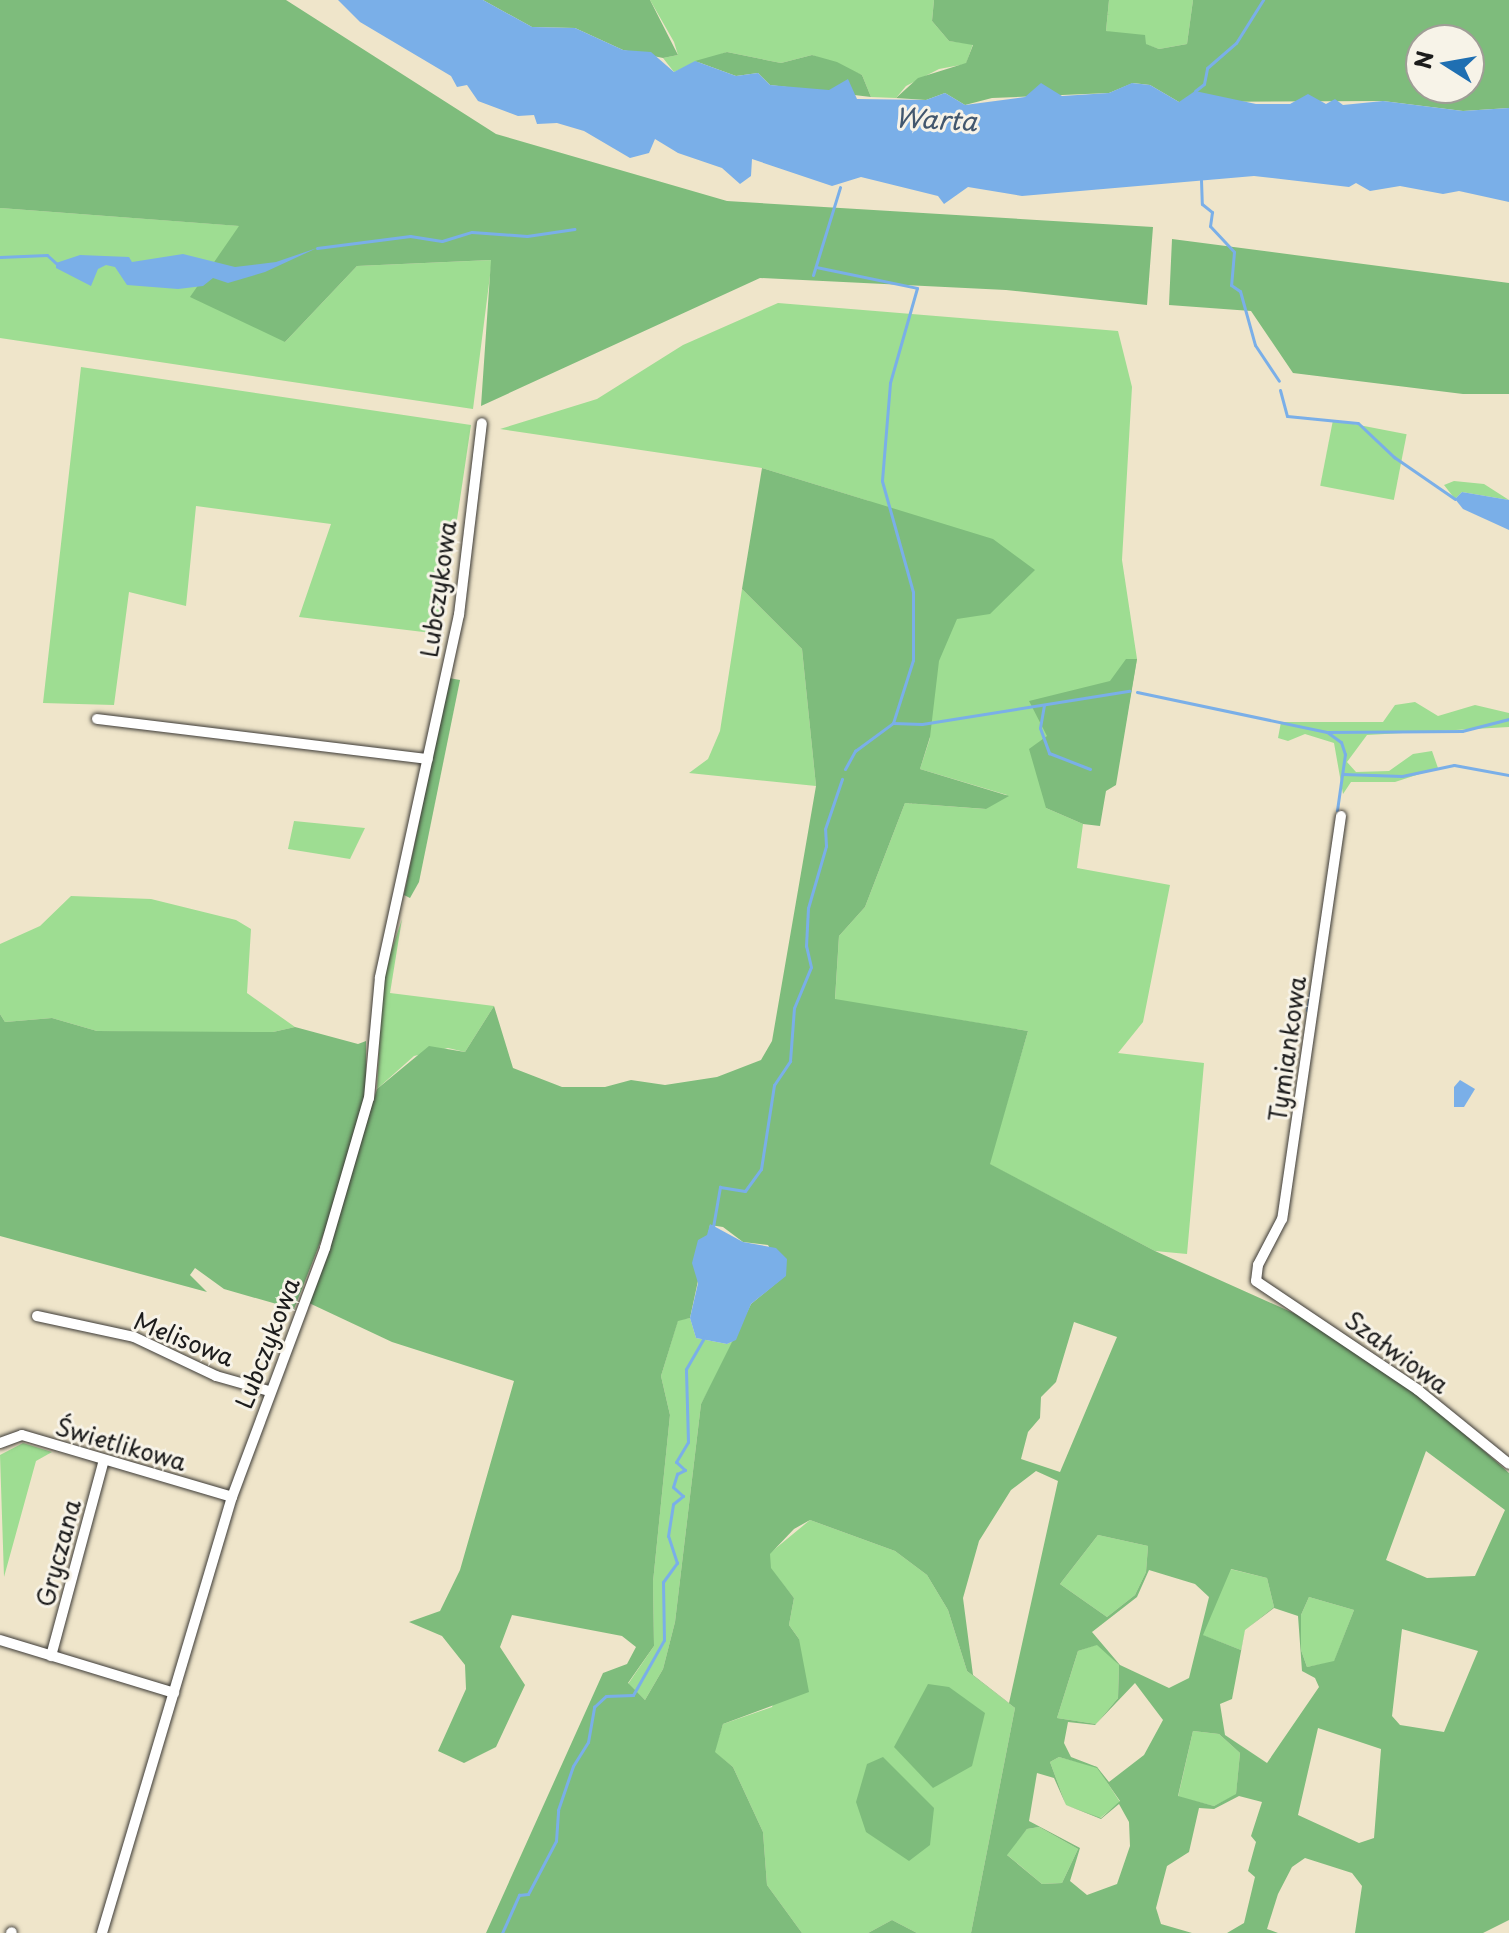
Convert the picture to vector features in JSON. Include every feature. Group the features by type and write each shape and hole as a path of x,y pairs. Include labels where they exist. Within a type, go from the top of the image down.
{"street":[{"name":"Lubczykowa","path":"102,1933 232,1497 269,1391 325,1248 369,1098 380,977 459,615 482,423"},
{"path":"97,719 428,759"},
{"name":"Tymiankowa","path":"1256,1281 1258,1265 1282,1219 1341,816"},
{"name":"Szałwiowa","path":"1256,1281 1418,1390 1509,1464"},
{"name":"Melisowa","path":"37,1316 134,1337 216,1376 269,1391"},
{"name":"Świetlikowa","path":"0,1443 22,1435 232,1497"},
{"name":"Gryczana","path":"51,1656 104,1460"},
{"path":"0,1640 174,1693"}],"green space":[{"path":"0,0 286,0 496,134 727,201 1153,227 1147,305 1006,290 760,278 481,406 491,260 357,266 285,342 190,297 239,226 0,208"},
{"path":"483,0 650,0 678,55 663,58 623,50 575,28 532,27"},
{"path":"650,0 934,0 932,21 949,41 973,44 966,64 939,69 906,86 896,98 871,97 862,75 812,55 781,63 727,52 674,72 663,58 678,55 674,42"},
{"path":"934,0 1109,0 1106,31 1145,35 1146,44 1159,49 1187,44 1193,0 1509,0 1509,108 1463,111 1407,104 1485,104 1485,24 1405,24 1405,104 1383,101 1179,102 1150,85 1133,83 1109,93 992,98 965,105 945,93 926,100 896,98 918,78 966,63 973,45 949,41 932,21"},
{"path":"1109,0 1193,0 1187,44 1159,49 1106,31"},
{"path":"727,52 781,63 812,55 837,62 862,75 871,97 770,85 758,73 736,76 695,61"},
{"path":"0,208 240,226 285,342 357,266 492,260 473,409 0,338"},
{"path":"1172,239 1509,283 1509,394 1463,394 1293,373 1251,311 1169,305"},
{"path":"778,303 1118,331 1132,387 1122,560 1137,659 1116,778 1071,766 1046,808 1083,824 1077,868 1170,885 1143,1022 1118,1053 1204,1063 1187,1254 1155,1251 989,1164 1028,1031 835,1000 839,936 865,907 905,803 985,809 1007,795 920,769 930,738 869,501 762,468 500,429 597,399 683,345"},
{"path":"81,367 471,425 440,634 299,617 331,524 196,506 186,606 129,592 114,705 43,703"},
{"path":"1333,420 1407,434 1394,500 1320,486"},
{"path":"762,468 993,539 1035,570 990,614 957,619 939,661 930,737 920,769 1009,796 986,809 905,803 865,907 839,936 835,999 1028,1031 990,1164 1155,1251 1318,1324 1425,1399 1509,1473 1509,1920 1483,1933 1355,1933 1362,1886 1352,1873 1305,1858 1292,1867 1278,1894 1267,1929 1278,1933 1227,1933 1244,1923 1255,1877 1248,1871 1256,1842 1251,1836 1262,1802 1239,1796 1214,1809 1199,1808 1189,1852 1167,1866 1156,1908 1161,1924 1192,1933 971,1933 1015,1708 967,1671 948,1610 927,1575 895,1551 810,1520 794,1529 770,1554 771,1568 794,1598 789,1625 799,1639 809,1692 723,1724 715,1752 733,1767 763,1832 767,1885 802,1933 486,1933 603,1673 627,1664 636,1647 622,1636 512,1615 500,1647 525,1685 496,1747 464,1763 438,1751 466,1689 465,1665 442,1636 409,1622 440,1611 460,1570 514,1381 392,1342 309,1303 377,1089 429,1046 465,1052 494,1006 513,1068 562,1087 605,1087 631,1080 665,1085 717,1077 761,1060 772,1041 816,786 802,649 742,589","holes":["710,1225 723,1227 743,1242 768,1245 786,1275 751,1304 701,1404 675,1622 663,1669 645,1700 628,1683 654,1646 653,1582 670,1415 661,1376 678,1321 690,1318","1074,1322 1117,1337 1060,1472 1021,1459 1028,1432 1040,1418 1041,1397 1056,1382","1426,1451 1505,1510 1475,1576 1427,1578 1386,1560","1036,1471 1058,1481 1009,1703 973,1675 963,1598 979,1541 1011,1490","1098,1535 1148,1546 1146,1572 1135,1595 1107,1617 1060,1584","1231,1569 1267,1578 1274,1607 1245,1630 1241,1650 1203,1635","1149,1570 1195,1584 1209,1597 1189,1678 1169,1688 1120,1665 1092,1632 1137,1597","1309,1597 1354,1610 1334,1661 1307,1667 1301,1650 1301,1615","1274,1608 1298,1616 1302,1671 1315,1678 1319,1687 1267,1763 1225,1735 1220,1704 1232,1699 1245,1630","1402,1629 1478,1651 1444,1732 1400,1725 1392,1716","1097,1645 1119,1665 1118,1698 1096,1724 1057,1718 1078,1651","1135,1683 1163,1720 1144,1755 1109,1782 1097,1767 1071,1757 1064,1743 1068,1722 1095,1725","1318,1728 1381,1749 1374,1838 1359,1843 1298,1815","1193,1731 1219,1734 1240,1753 1236,1794 1214,1806 1178,1796","1059,1757 1097,1768 1120,1801 1101,1818 1066,1805 1050,1762","1037,1773 1054,1778 1066,1805 1101,1819 1119,1804 1129,1822 1130,1846 1117,1884 1087,1895 1070,1881 1080,1848 1029,1821","1039,1827 1078,1849 1062,1883 1042,1884 1007,1855 1027,1829"]},
{"path":"1454,481 1484,484 1509,500 1462,492 1455,499 1444,485"},
{"path":"742,589 802,649 816,786 689,773 708,759 720,731"},
{"path":"1126,659 1137,659 1116,785 1106,791 1100,826 1083,824 1046,808 1029,749 1047,736 1029,701 1110,681"},
{"path":"449,678 460,680 419,882 410,898 404,895"},
{"path":"1415,702 1438,716 1475,705 1509,713 1509,727 1367,735 1347,762 1356,772 1389,771 1413,754 1432,751 1438,768 1395,782 1351,782 1343,794 1334,743 1305,734 1288,741 1278,738 1281,722 1383,722 1395,705"},
{"path":"294,821 365,828 350,859 288,849"},
{"path":"71,896 151,899 236,920 251,929 247,993 295,1027 273,1032 173,1033 97,1031 52,1018 5,1022 0,1014 0,944 40,926"},
{"path":"402,919 390,993 494,1006 465,1052 448,1048 414,1056 377,1089 383,976"},
{"path":"0,1014 5,1022 52,1018 97,1031 273,1032 295,1027 358,1044 366,1041 366,1096 329,1220 294,1309 224,1289 195,1268 190,1275 207,1292 0,1236"},
{"path":"690,1318 696,1338 727,1344 736,1340 701,1404 675,1622 663,1669 645,1700 628,1684 654,1646 653,1582 670,1415 661,1376 678,1320"},
{"path":"23,1443 52,1452 36,1461 4,1577 0,1455"},
{"path":"810,1520 895,1551 927,1575 948,1610 967,1671 1015,1708 971,1933 917,1933 892,1920 868,1933 802,1933 767,1885 763,1832 733,1767 714,1752 723,1724 772,1707 799,1639 789,1625 794,1598 770,1568 770,1553"},
{"path":"1098,1535 1148,1546 1146,1572 1135,1595 1107,1617 1060,1584"},
{"path":"1230,1569 1267,1578 1274,1607 1245,1630 1241,1650 1202,1635"},
{"path":"1309,1597 1354,1610 1334,1662 1307,1667 1301,1650 1301,1615"},
{"path":"1098,1644 1119,1665 1118,1698 1096,1724 1057,1718 1078,1651"},
{"path":"928,1684 949,1687 985,1713 972,1766 933,1788 894,1747"},
{"path":"1193,1731 1219,1734 1240,1753 1236,1795 1214,1806 1178,1797"},
{"path":"883,1757 934,1808 930,1845 909,1861 866,1832 856,1802 867,1764"},
{"path":"1059,1757 1097,1767 1120,1802 1100,1818 1066,1805 1050,1762"},
{"path":"1039,1827 1078,1849 1062,1883 1042,1884 1006,1854 1027,1829"},
{"path":"892,1920 917,1933 868,1933"}],"water":[{"name":"Warta","path":"338,0 483,0 532,27 575,28 623,50 651,52 674,72 695,61 736,76 758,73 770,85 829,90 848,79 857,99 926,100 945,93 965,105 1025,97 1041,83 1062,96 1109,93 1132,83 1150,85 1179,102 1195,91 1256,104 1290,104 1308,94 1326,104 1335,99 1343,105 1383,101 1463,111 1509,108 1509,202 1459,191 1443,194 1400,186 1370,191 1356,183 1349,187 1254,176 1022,196 968,187 944,204 938,196 861,177 832,186 752,159 751,176 740,184 722,168 678,153 655,139 649,153 630,158 584,131 557,123 537,124 534,115 518,116 478,101 467,85 457,87 451,76 360,22"},
{"path":"317,248 265,272 228,283 213,278 203,286 178,289 127,285 115,267 106,265 98,269 91,286 56,268 56,263 80,255 129,257 132,262 183,254 235,267 276,262"},
{"path":"1462,492 1509,500 1509,530 1463,509 1455,499"},
{"path":"1460,1080 1475,1089 1464,1107 1454,1107 1454,1087"},
{"path":"710,1224 743,1242 776,1248 787,1259 786,1276 751,1304 736,1340 727,1344 696,1338 690,1318 698,1283 692,1263 698,1240 707,1235"}],"waterway":[{"path":"1195,91 1204,84 1207,68 1236,43 1263,0"},
{"path":"1201,180 1202,204 1212,212 1210,226 1234,252 1231,285 1240,291 1255,345 1279,381"},
{"path":"813,275 840,187"},
{"path":"317,248 410,236 442,241 472,232 527,236 574,229"},
{"path":"0,257 47,255 56,263"},
{"path":"816,267 917,288 890,383 882,481 913,592 913,660 893,723"},
{"path":"1280,390 1287,416 1358,423 1394,457 1455,499"},
{"path":"845,769 855,751 893,723 922,724 1129,691"},
{"path":"1137,692 1327,732 1462,731 1509,719"},
{"path":"1044,705 1040,728 1049,753 1090,769"},
{"path":"1327,732 1341,742 1345,754 1337,810"},
{"path":"1343,774 1402,776 1454,765 1509,775"},
{"path":"713,1227 720,1187 745,1191 761,1169 774,1085 790,1061 794,1008 811,967 806,946 808,908 826,846 825,829 842,779"},
{"path":"1307,1010 1311,990"},
{"path":"502,1933 519,1895 528,1894 556,1841 558,1810 573,1766 588,1742 594,1707 606,1696 633,1695 664,1640 663,1582 677,1563 668,1536 673,1504 683,1496 673,1487 677,1474 685,1470 676,1462 688,1442 686,1369 704,1338"}]}
